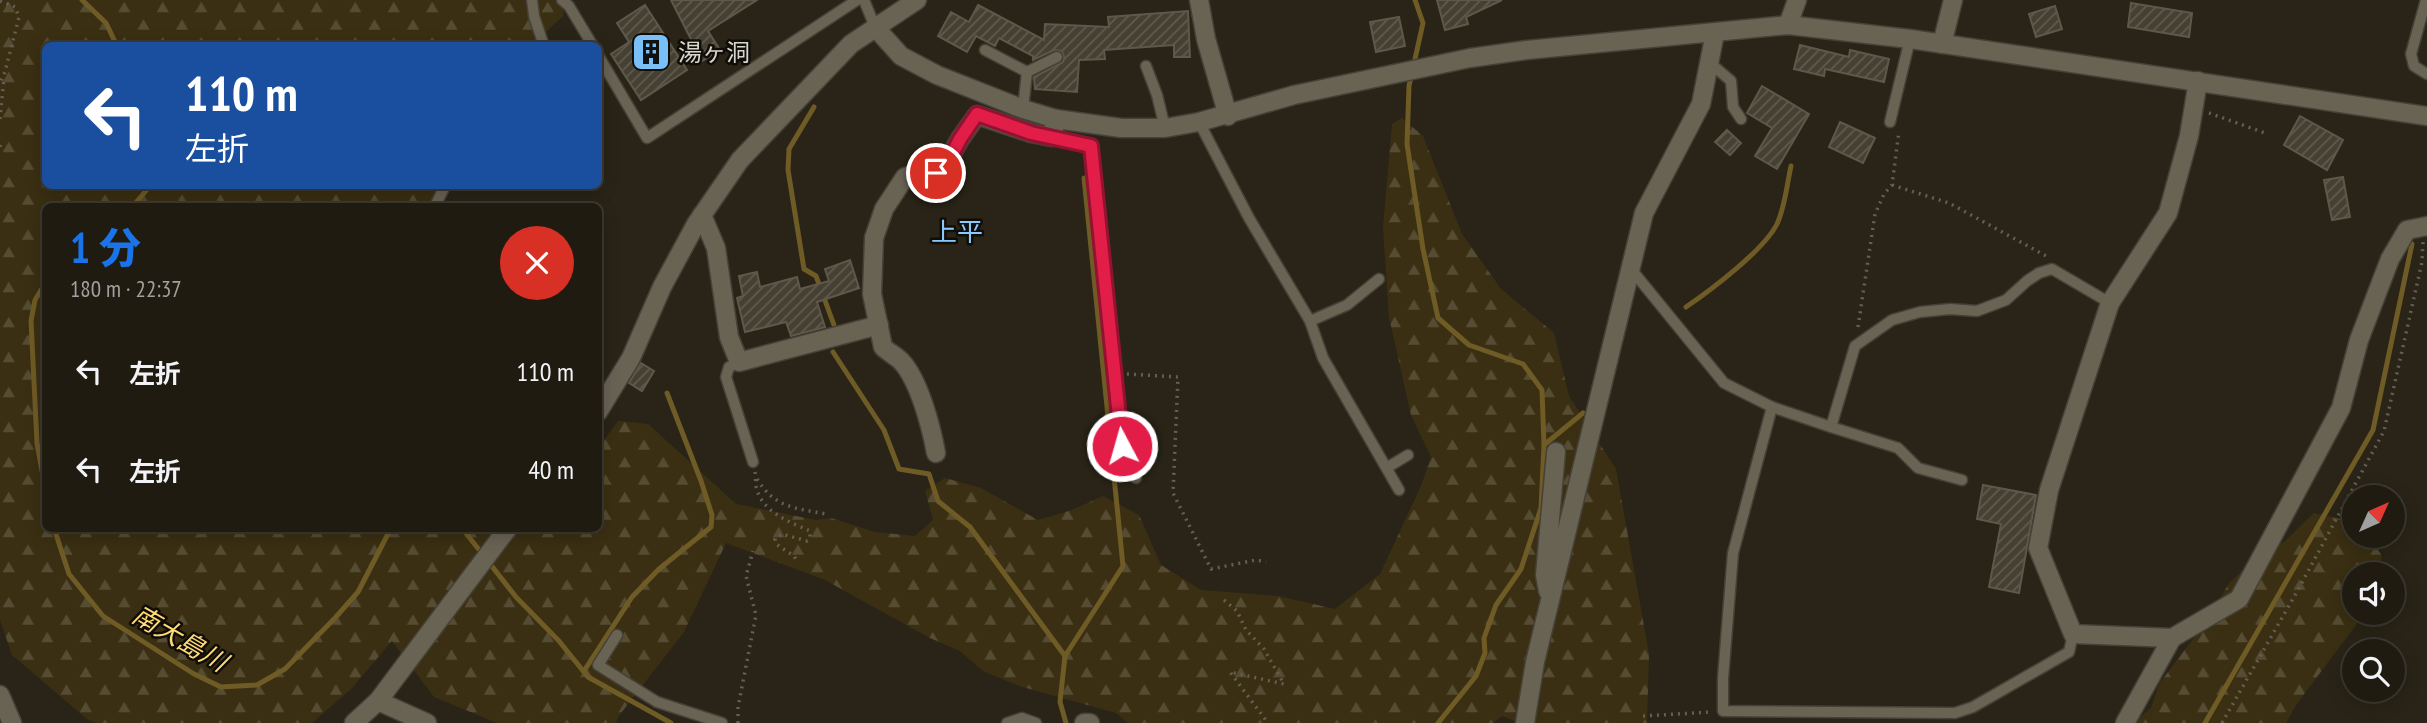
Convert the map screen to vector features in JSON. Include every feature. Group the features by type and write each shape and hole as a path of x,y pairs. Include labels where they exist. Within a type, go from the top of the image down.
{"street":[{"path":"602,405 631,358 662,287 702,215 740,160 851,44 917,0"},
{"path":"1199,0 1206,39 1228,116"},
{"path":"1788,26 1797,0"},
{"path":"1942,44 1952,0"},
{"path":"875,27 901,55 937,75 1056,119 1121,128 1165,128 1199,122 1228,116 1294,95 1425,67 1527,50 1788,26 1910,38 2427,116"},
{"path":"1525,723 1535,662 1644,213 1701,104 1715,33"},
{"path":"2172,638 2073,634 2038,548 2049,490 2110,303 2168,213 2189,136 2198,81"},
{"path":"936,453 933,433 915,381 901,361 883,347 872,293 874,238 884,209 905,177 918,173 936,173 946,166 977,114 1052,138 1056,119"},
{"path":"702,215 716,248 729,337 740,362 879,325"},
{"path":"2125,723 2172,638 2239,599 2341,408 2359,340 2390,259 2407,230 2425,226"},
{"path":"1550,603 1545,575 1556,452"},
{"path":"354,723 378,701 505,532"},
{"path":"0,695 12,723"},
{"path":"378,701 424,722"},
{"path":"1084,723 1090,723"}],"lane":[{"path":"532,0 543,42"},
{"path":"562,0 569,6 591,42"},
{"path":"602,62 647,138 857,0"},
{"path":"864,0 875,27"},
{"path":"2426,0 2411,54 2414,66 2427,74"},
{"path":"1890,122 1910,38"},
{"path":"985,50 1027,72"},
{"path":"1027,72 1057,57"},
{"path":"1709,62 1731,81 1733,107 1741,119"},
{"path":"1146,66 1157,94 1165,128"},
{"path":"1023,109 1027,72"},
{"path":"1199,122 1249,218 1310,321 1323,358 1399,490"},
{"path":"1052,138 1091,146 1122,446 1136,478"},
{"path":"1631,269 1724,383 1772,407 1898,448 1918,468 1962,480"},
{"path":"1831,427 1855,346 1892,320 1920,312 1950,309 1977,311 2006,300 2033,277 2052,269 2110,303"},
{"path":"1310,321 1347,305 1379,279"},
{"path":"740,362 729,367 726,377 753,462"},
{"path":"1772,407 1733,553 1723,711 1955,713 1973,707 2070,652 2073,634"},
{"path":"1388,467 1408,455"},
{"path":"617,635 598,665 657,702 722,723"},
{"path":"1007,723 1022,718 1036,723"}],"path":[{"path":"0,1 15,6 19,17 5,72 0,119"},
{"path":"0,83 5,72"},
{"path":"2189,136 2208,113 2265,133"},
{"path":"1855,346 1875,214 1884,194 1892,185 1899,132 1890,122"},
{"path":"0,145 1,151"},
{"path":"1892,185 1949,203 2052,260 2052,269"},
{"path":"2222,723 2384,431 2422,262 2425,226"},
{"path":"1114,374 1178,377 1173,493 1211,569 1256,560 1266,562"},
{"path":"753,462 757,490 769,508 782,518 810,531 807,541 782,534 775,539 779,547 788,551 798,563"},
{"path":"756,477 764,491 776,502 791,508 826,514"},
{"path":"738,723 738,707 756,615 746,576 754,551"},
{"path":"1224,600 1237,611 1247,630 1264,649 1284,684 1230,672 1268,723"},
{"path":"1643,716 1723,711"}],"green space":[{"path":"0,0 564,0 563,16 535,42 42,42 42,189 441,189 443,203 42,203 42,532 602,532 602,443 618,421 648,424 736,504 816,520 831,518 875,532 915,536 933,520 925,491 945,478 981,488 1038,520 1072,510 1103,496 1139,515 1161,565 1201,590 1278,596 1335,609 1380,574 1421,486 1431,457 1411,415 1389,317 1383,227 1392,124 1402,118 1423,136 1462,234 1501,289 1554,333 1569,396 1616,469 1649,654 1647,723 1520,723 1502,716 1493,723 1128,723 1116,713 1019,686 983,671 960,651 930,638 825,580 726,543 684,632 616,723 497,723 434,697 392,641 351,689 312,723 96,723 88,720 12,655 0,620"},
{"path":"2314,513 2342,519 2342,548 2377,548 2382,556 2381,562 2342,562 2342,625 2356,625 2346,639 2342,639 2342,644 2296,705 2286,723 2133,723 2151,708 2159,684 2208,619 2229,583 2251,563 2285,541"}],"building":[{"path":"671,0 757,0 708,31 720,50 702,61"},
{"path":"1437,0 1502,0 1466,17 1468,24 1445,30"},
{"path":"2131,3 2192,13 2189,37 2128,27"},
{"path":"645,5 687,70 641,100 611,54 629,42 617,23"},
{"path":"978,5 1044,40 1045,24 1109,27 1108,17 1188,11 1190,57 1174,57 1174,45 1104,50 1105,59 1079,60 1077,92 1035,89 1034,77 1063,62 1062,51 1054,50 1033,60 1033,56 999,38 995,46 976,36 967,52 938,36 951,12 969,22"},
{"path":"2055,6 2062,29 2036,37 2029,14"},
{"path":"1399,17 1405,46 1376,52 1370,22"},
{"path":"1800,45 1849,57 1850,50 1889,59 1884,82 1825,69 1824,76 1794,69"},
{"path":"1762,86 1809,114 1777,169 1755,156 1772,128 1747,113"},
{"path":"2300,116 2343,140 2327,170 2284,145"},
{"path":"1840,122 1875,138 1863,163 1829,147"},
{"path":"1727,130 1741,143 1730,155 1715,142"},
{"path":"2343,177 2350,217 2332,220 2324,180"},
{"path":"850,260 859,288 817,302 825,327 791,336 786,322 745,332 737,298 743,296 739,276 757,272 760,287 797,277 800,289 829,281 825,269"},
{"path":"641,363 654,371 642,391 629,383"},
{"path":"1983,485 2036,495 2019,593 1989,587 2001,524 1977,519"}],"waterway":[{"name":"南大島川","path":"82,0 106,23 115,42"},
{"path":"1415,0 1423,23 1409,86 1407,144 1423,249 1438,318 1469,345 1523,364 1542,390 1544,445 1541,508 1521,569 1496,605 1484,638 1485,653 1476,676 1438,723"},
{"path":"814,107 789,149 788,170 804,269 816,276 834,325"},
{"path":"1686,307 1736,269 1770,234 1782,210 1791,166"},
{"path":"1066,723 1060,702 1065,656 1123,566 1084,178"},
{"name":"南大島川","path":"136,203 147,189"},
{"path":"2205,723 2373,430 2412,244"},
{"name":"南大島川","path":"42,289 35,300 31,321 37,443 42,471"},
{"path":"833,352 884,430 899,469 929,474 938,501 970,527 1065,656"},
{"path":"584,671 632,597 659,569 711,527 712,515 701,481 667,393"},
{"path":"1544,445 1583,413"},
{"name":"南大島川","path":"55,532 69,574 103,616 194,674 221,687 257,685 285,669 358,592 389,532"},
{"name":"南大島川","path":"465,532 516,597 559,641 588,677 671,723"}],"place":[{"name":"湯ヶ洞","path":"651,52"}],"district":[{"name":"上平","path":"957,231"}],"route":[{"path":"936,173 946,166 977,114 1031,133 1091,146 1122,446"}]}
